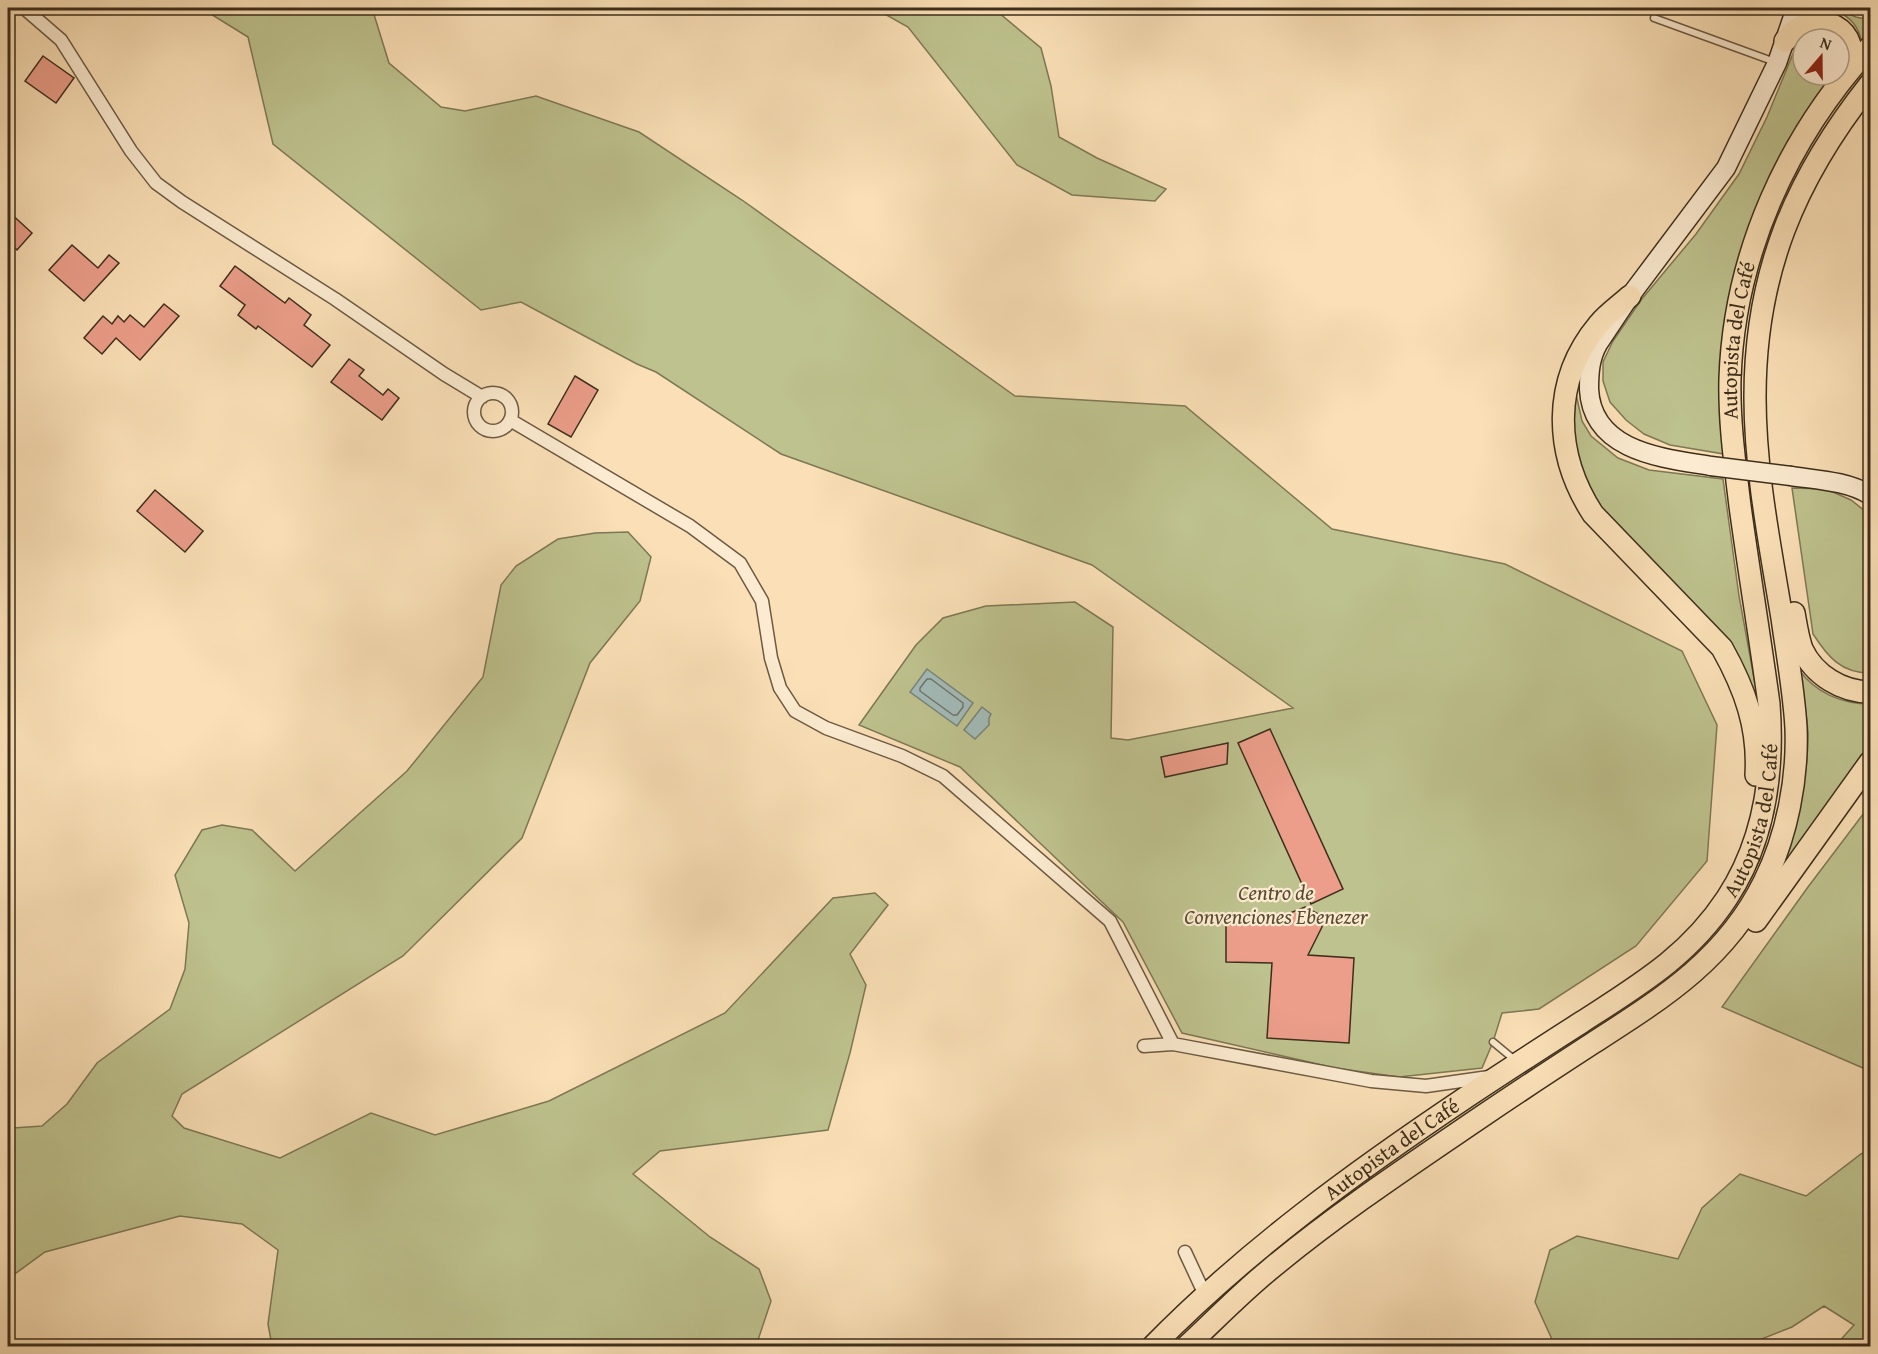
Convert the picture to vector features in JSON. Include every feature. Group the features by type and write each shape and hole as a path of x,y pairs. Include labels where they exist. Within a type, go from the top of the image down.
{"highway":[{"path":"1797,27 1816,20 1829,22 1837,27"},
{"path":"1785,41 1791,33"},
{"name":"Autopista del Café","path":"1851,68 1870,47"},
{"name":"Autopista del Café","path":"1187,1347 1266,1272 1326,1226 1484,1115 1681,984 1726,940 1753,902 1775,858 1788,810 1796,755 1796,727 1786,645 1757,438 1756,364 1762,310 1782,232 1794,203 1842,121 1870,84"},
{"name":"Autopista del Café","path":"1153,1347 1205,1295 1271,1238 1332,1191 1427,1124 1657,973 1701,933 1728,897 1749,855 1763,811 1771,739 1769,704 1733,447 1730,380 1735,325 1748,263 1766,207 1803,136 1836,87"},
{"path":"1630,296 1599,324 1578,356 1567,387 1563,415 1565,442 1572,475 1593,514 1722,648 1734,669 1752,716 1757,756 1756,791 1749,825 1701,933"},
{"path":"1755,400 1768,450 1796,626 1802,649 1814,667 1830,681 1851,690 1870,692"},
{"path":"1644,1010 1675,995 1727,956 1750,929 1870,762"}],"main road":[{"path":"1796,8 1777,63 1726,168 1630,296 1594,351 1589,382 1593,410 1606,431 1636,450 1711,466 1844,484 1870,495"}],"street":[{"path":"24,8 61,40 131,152 156,183 482,397"},
{"path":"493,393 505,397 512,408 510,420 502,429 490,431 479,425 474,414 477,401 482,397 493,393"},
{"path":"510,420 690,526 740,563 762,602 771,657 780,688 795,711 826,728 902,756 943,776 1110,921 1173,1044"},
{"path":"1144,1046 1173,1044 1371,1081 1426,1086 1500,1076"},
{"path":"1185,1252 1205,1295"}],"lane":[{"path":"1654,18 1777,63"},
{"path":"1493,1042 1519,1063"}],"green space":[{"name":"Centro de Convenciones Ebenezer","path":"201,8 372,8 389,63 441,107 465,111 536,96 639,132 742,200 1015,396 1185,406 1332,529 1505,564 1682,651 1717,725 1707,861 1636,946 1539,1009 1502,1013 1482,1068 1399,1077 1335,1068 1182,1033 1123,922 960,767 859,725 916,645 943,618 986,606 1075,602 1113,627 1111,738 1128,740 1293,708 1092,565 781,454 656,372 521,302 481,310 273,144 248,37"},
{"path":"874,8 993,8 1041,48 1051,86 1059,137 1097,158 1166,189 1155,201 1072,195 1017,165 908,27"},
{"path":"1806,8 1833,8 1870,20 1870,36 1862,46 1855,26 1842,14 1824,9 1804,12"},
{"path":"1791,59 1791,87 1824,87 1791,139 1761,195 1735,280 1724,454 1670,445 1644,434 1626,420 1610,402 1603,381 1603,362 1613,341 1641,300 1696,234 1739,174 1767,117"},
{"path":"1576,394 1582,421 1591,436 1618,458 1649,470 1723,479 1739,596 1760,711 1592,499 1580,476 1570,416"},
{"path":"1792,488 1826,489 1851,500 1870,515 1870,673 1843,667 1824,650 1813,634"},
{"path":"628,532 651,557 640,601 590,663 522,838 403,956 182,1094 172,1116 184,1128 280,1158 371,1113 435,1135 549,1101 725,1013 833,898 875,893 888,905 850,954 866,985 828,1130 660,1151 633,1174 710,1237 759,1269 771,1301 756,1346 272,1346 268,1324 278,1250 242,1224 180,1216 45,1252 12,1276 8,1287 8,1126 13,1128 42,1126 67,1104 97,1063 170,1009 185,969 189,923 175,875 202,830 222,825 252,830 295,871 407,771 483,677 501,585 516,566 558,539 595,533"},
{"path":"1799,670 1813,685 1830,696 1849,702 1870,704 1870,744 1785,862 1801,799 1808,750 1806,710"},
{"path":"1870,805 1870,1071 1722,1007"},
{"path":"1870,1150 1870,1346 1835,1346 1854,1325 1824,1306 1792,1327 1744,1346 1555,1346 1535,1302 1550,1250 1577,1236 1678,1259 1702,1208 1740,1174 1806,1196 1861,1154"}],"water":[{"path":"927,669 973,703 957,726 910,692"},
{"path":"982,707 991,714 989,725 975,739 964,730"}],"building":[{"path":"43,56 74,78 56,103 25,81"},
{"path":"8,211 32,233 17,250 8,241"},
{"path":"72,245 98,268 109,255 119,263 84,301 49,270"},
{"path":"235,266 285,303 289,298 311,315 304,325 330,345 312,367 258,326 256,329 238,315 245,305 220,286"},
{"path":"164,304 179,316 140,360 116,338 102,354 84,338 103,316 112,324 118,316 124,322 130,315 144,327"},
{"path":"349,359 364,370 359,376 383,395 388,389 399,398 382,420 331,382"},
{"path":"575,376 598,390 571,437 548,424"},
{"path":"155,490 203,531 185,552 137,511"},
{"path":"1270,729 1343,889 1311,904 1238,743"},
{"path":"1228,743 1227,764 1165,777 1161,757"},
{"path":"1305,907 1320,915 1322,927 1308,955 1354,958 1349,1043 1267,1038 1272,963 1226,962 1226,924 1285,924 1290,913"}]}
